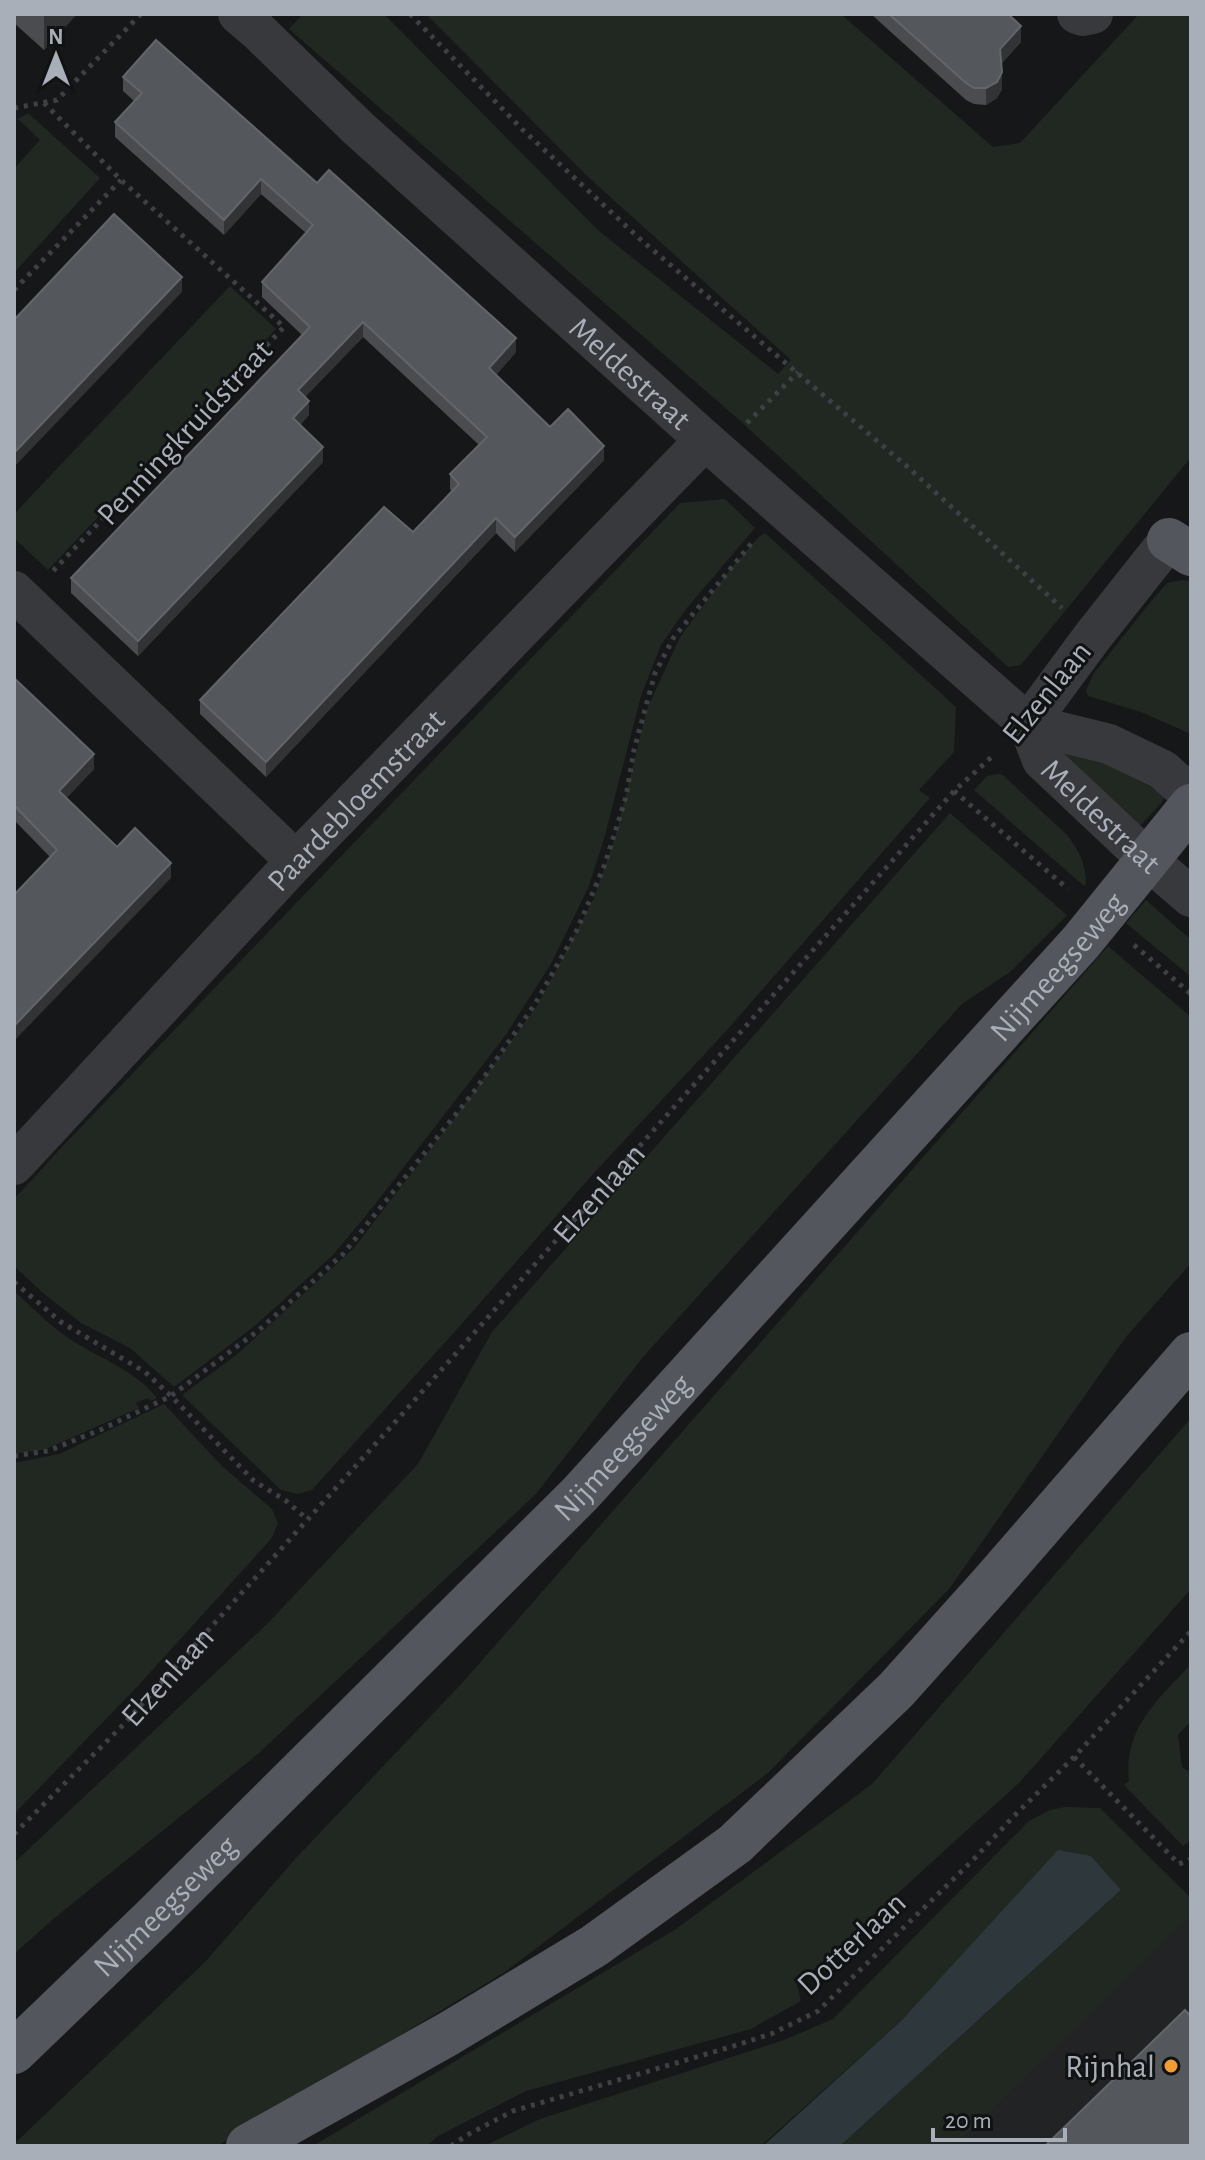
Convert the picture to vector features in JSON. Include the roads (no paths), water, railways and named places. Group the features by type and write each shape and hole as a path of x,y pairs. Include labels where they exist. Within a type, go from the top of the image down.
{"main road":[{"name":"Nijmeegseweg","path":"14,2052 580,1494 1081,942 1191,806"},
{"path":"248,2146 448,2034 594,1946 735,1844 896,1690 1191,1354"}],"street":[{"name":"Meldestraat","path":"238,14 358,128 1028,724 1109,744 1163,770 1191,795"},
{"name":"Paardebloemstraat","path":"14,1165 296,861 712,446"},
{"name":"Elzenlaan","path":"1028,724 1093,636 1180,547"},
{"path":"19,596 296,861"},
{"name":"Meldestraat","path":"1028,724 1042,760 1191,897"}],"place":[{"name":"Rijnhal","path":"1171,2066"}]}
